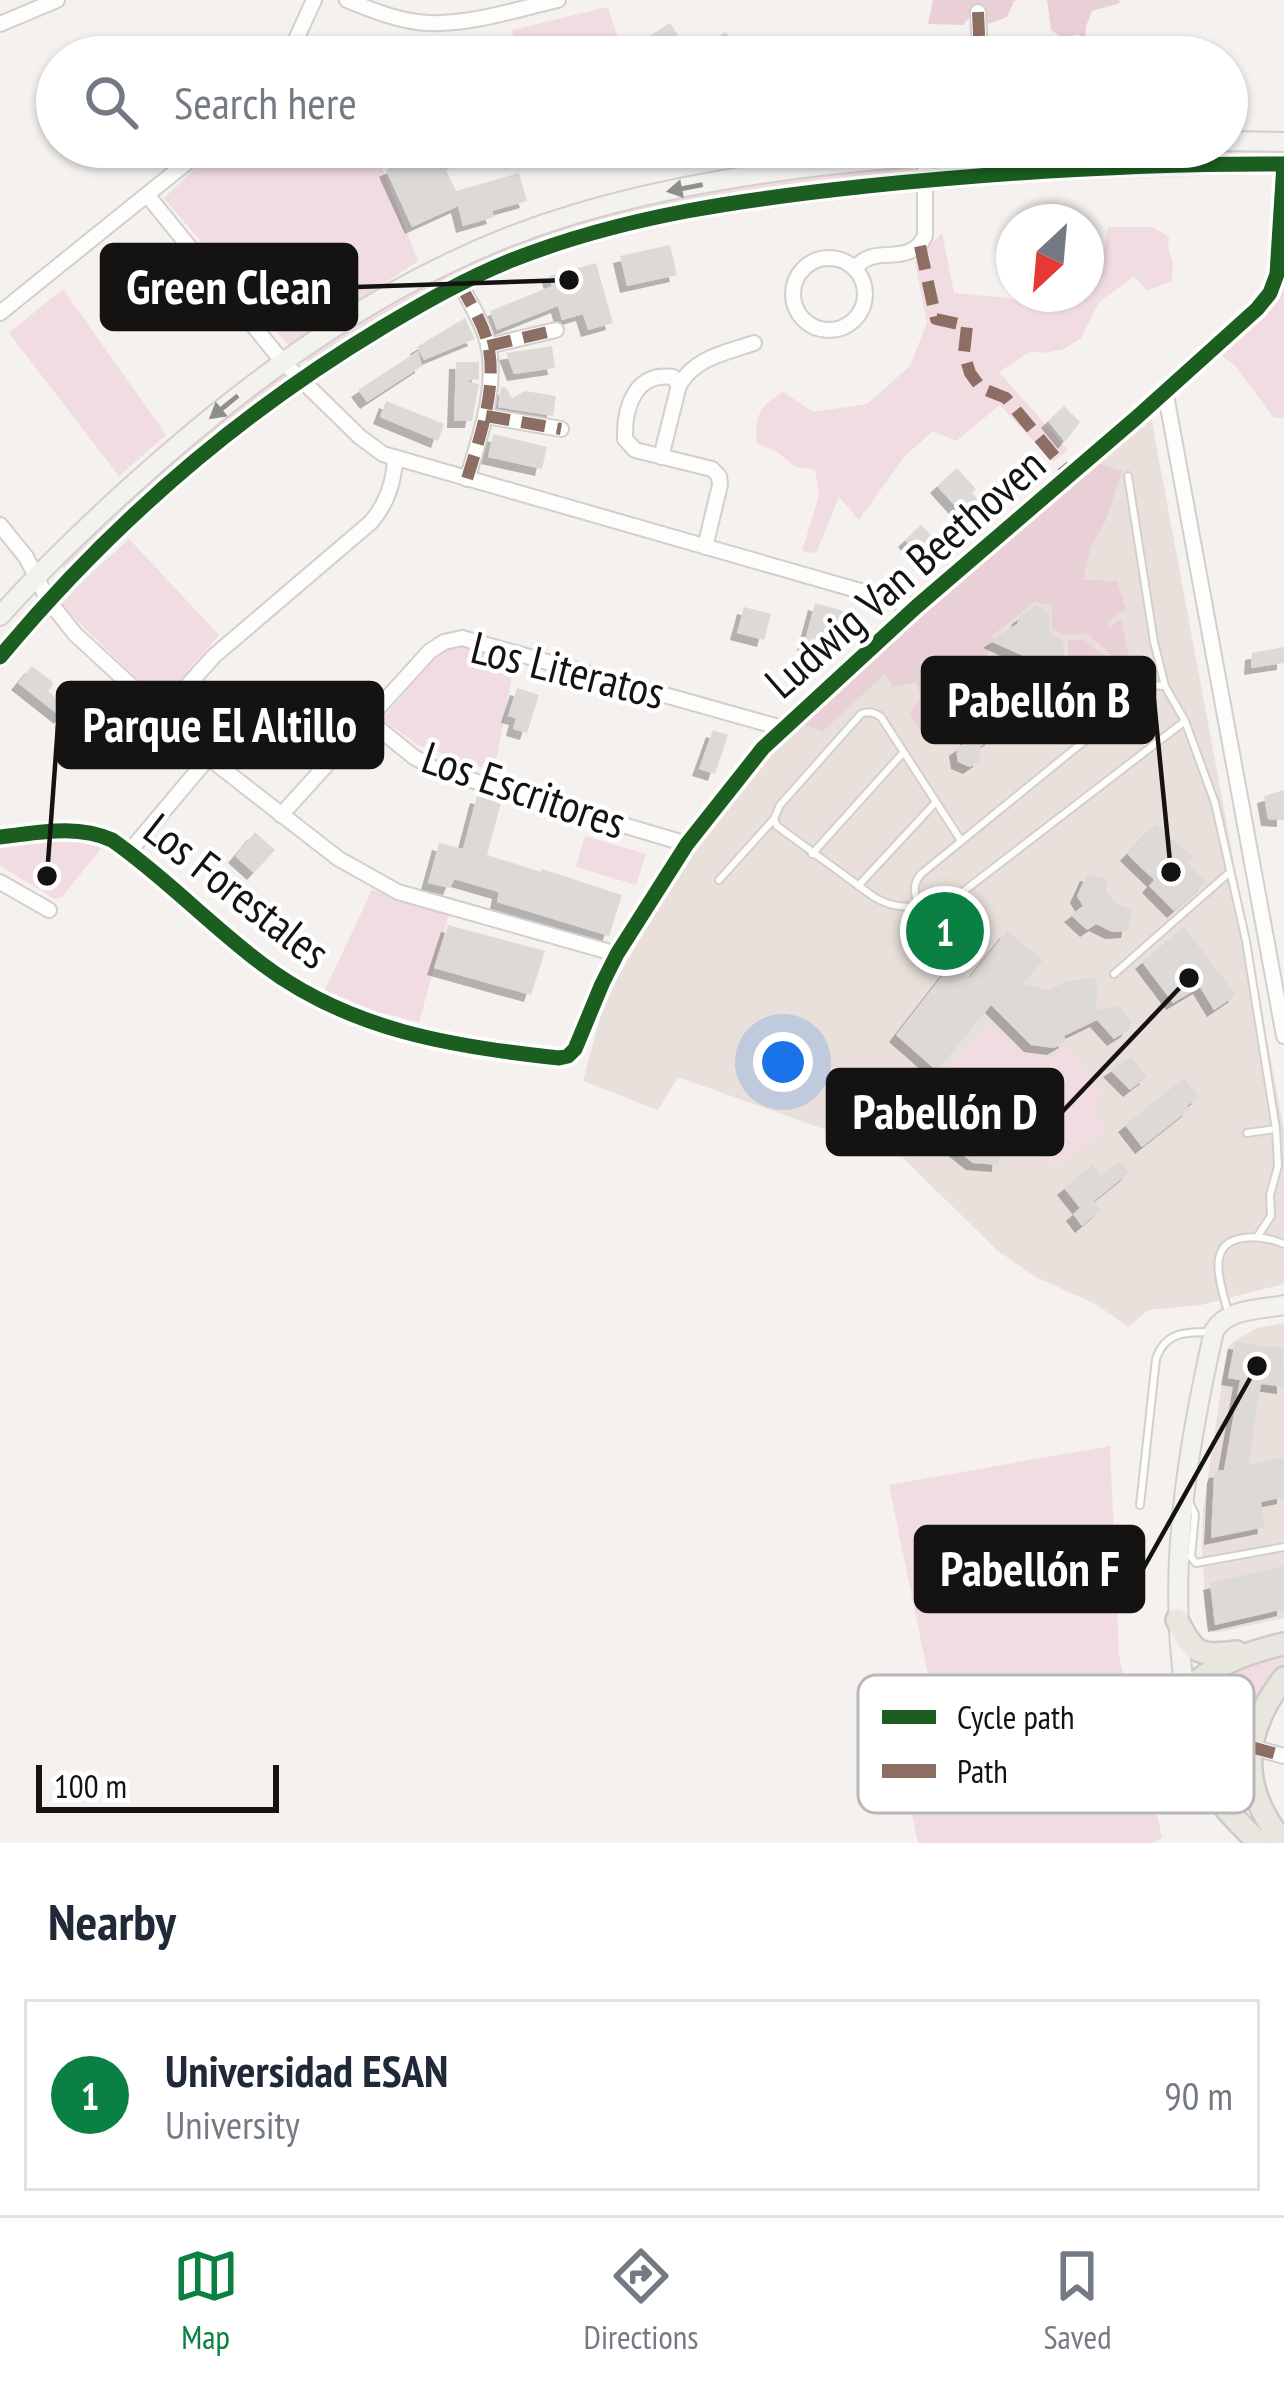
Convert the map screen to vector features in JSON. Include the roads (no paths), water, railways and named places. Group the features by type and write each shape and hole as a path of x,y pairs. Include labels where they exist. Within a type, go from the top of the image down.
{"main road":[{"path":"1178,1620 1189,1643 1203,1654 1284,1645"},
{"path":"1204,1675 1256,1650"},
{"path":"1254,1736 1261,1712 1284,1678"},
{"path":"1254,1787 1274,1841"},
{"path":"1234,1813 1274,1841"}],"street":[{"path":"0,24 57,0"},
{"path":"298,36 314,0"},
{"path":"346,0 426,23 558,0"},
{"path":"978,12 979,36"},
{"path":"1248,141 1284,142"},
{"path":"1248,164 1284,164"},
{"name":"Ludwig Van Beethoven","path":"568,1056 581,1040 617,954 687,844 763,748 1270,293 1277,274 1284,164"},
{"path":"0,313 181,168"},
{"path":"0,616 35,577 178,444 281,361 449,263 574,214 758,174 814,168"},
{"path":"855,269 866,258 911,253 920,246 925,236 925,168"},
{"path":"0,657 48,600 194,462 302,378 460,284 536,251 664,215 757,198 925,180 1113,168"},
{"path":"148,196 281,361 367,444 395,459 916,607"},
{"path":"833,258 855,269 865,289 854,320 833,329 812,325 802,317 793,295 800,272 821,259 833,258"},
{"path":"460,284 488,346 486,416 467,479"},
{"path":"488,346 556,330"},
{"path":"661,457 680,385 699,362 754,343"},
{"path":"680,385 673,377 640,384 630,401 625,439 635,450 712,469 719,476 705,547"},
{"path":"1165,390 1279,976 1284,1036"},
{"path":"486,416 561,429"},
{"path":"162,714 214,656 370,524 388,491 395,459"},
{"path":"0,525 75,634 208,757 339,860 398,892 617,954"},
{"name":"Los Literatos","path":"281,815 430,651 462,638 782,728"},
{"name":"Los Escritores","path":"368,720 437,770 687,844"},
{"path":"129,852 208,757"},
{"name":"Los Forestales","path":"0,837 84,831 112,840 264,966 334,1008 378,1025 476,1049 568,1056"},
{"path":"0,882 49,910"},
{"path":"1182,1675 1177,1643 1184,1494 1214,1331 1228,1316 1284,1305"},
{"path":"1254,1748 1284,1756"}],"lane":[{"path":"1128,476 1165,686 1184,721 1215,803 1246,941 1278,1166 1271,1190 1271,1216 1258,1238"},
{"path":"920,906 915,898 916,880 1153,685 1165,686"},
{"path":"719,880 861,714 872,712 880,717 961,840"},
{"path":"774,819 812,854 888,905 935,909 1184,721"},
{"path":"812,854 902,754"},
{"path":"858,886 934,803"},
{"path":"1114,974 1230,872"},
{"path":"1247,1133 1276,1130"},
{"path":"1276,1130 1284,1154"},
{"path":"1228,1316 1220,1282 1220,1250 1238,1238 1284,1244"},
{"path":"1140,1504 1160,1346 1178,1334 1214,1331"},
{"path":"1184,1494 1195,1514 1191,1557 1196,1563 1284,1547"}],"place":[{"name":"Green Clean","path":"569,280"},
{"name":"Pabellón B","path":"1171,872"},
{"name":"Parque El Altillo","path":"47,876"},
{"name":"Universidad ESAN","path":"945,931"},
{"name":"Pabellón D","path":"1189,978"},
{"name":"Pabellón F","path":"1257,1366"}]}
